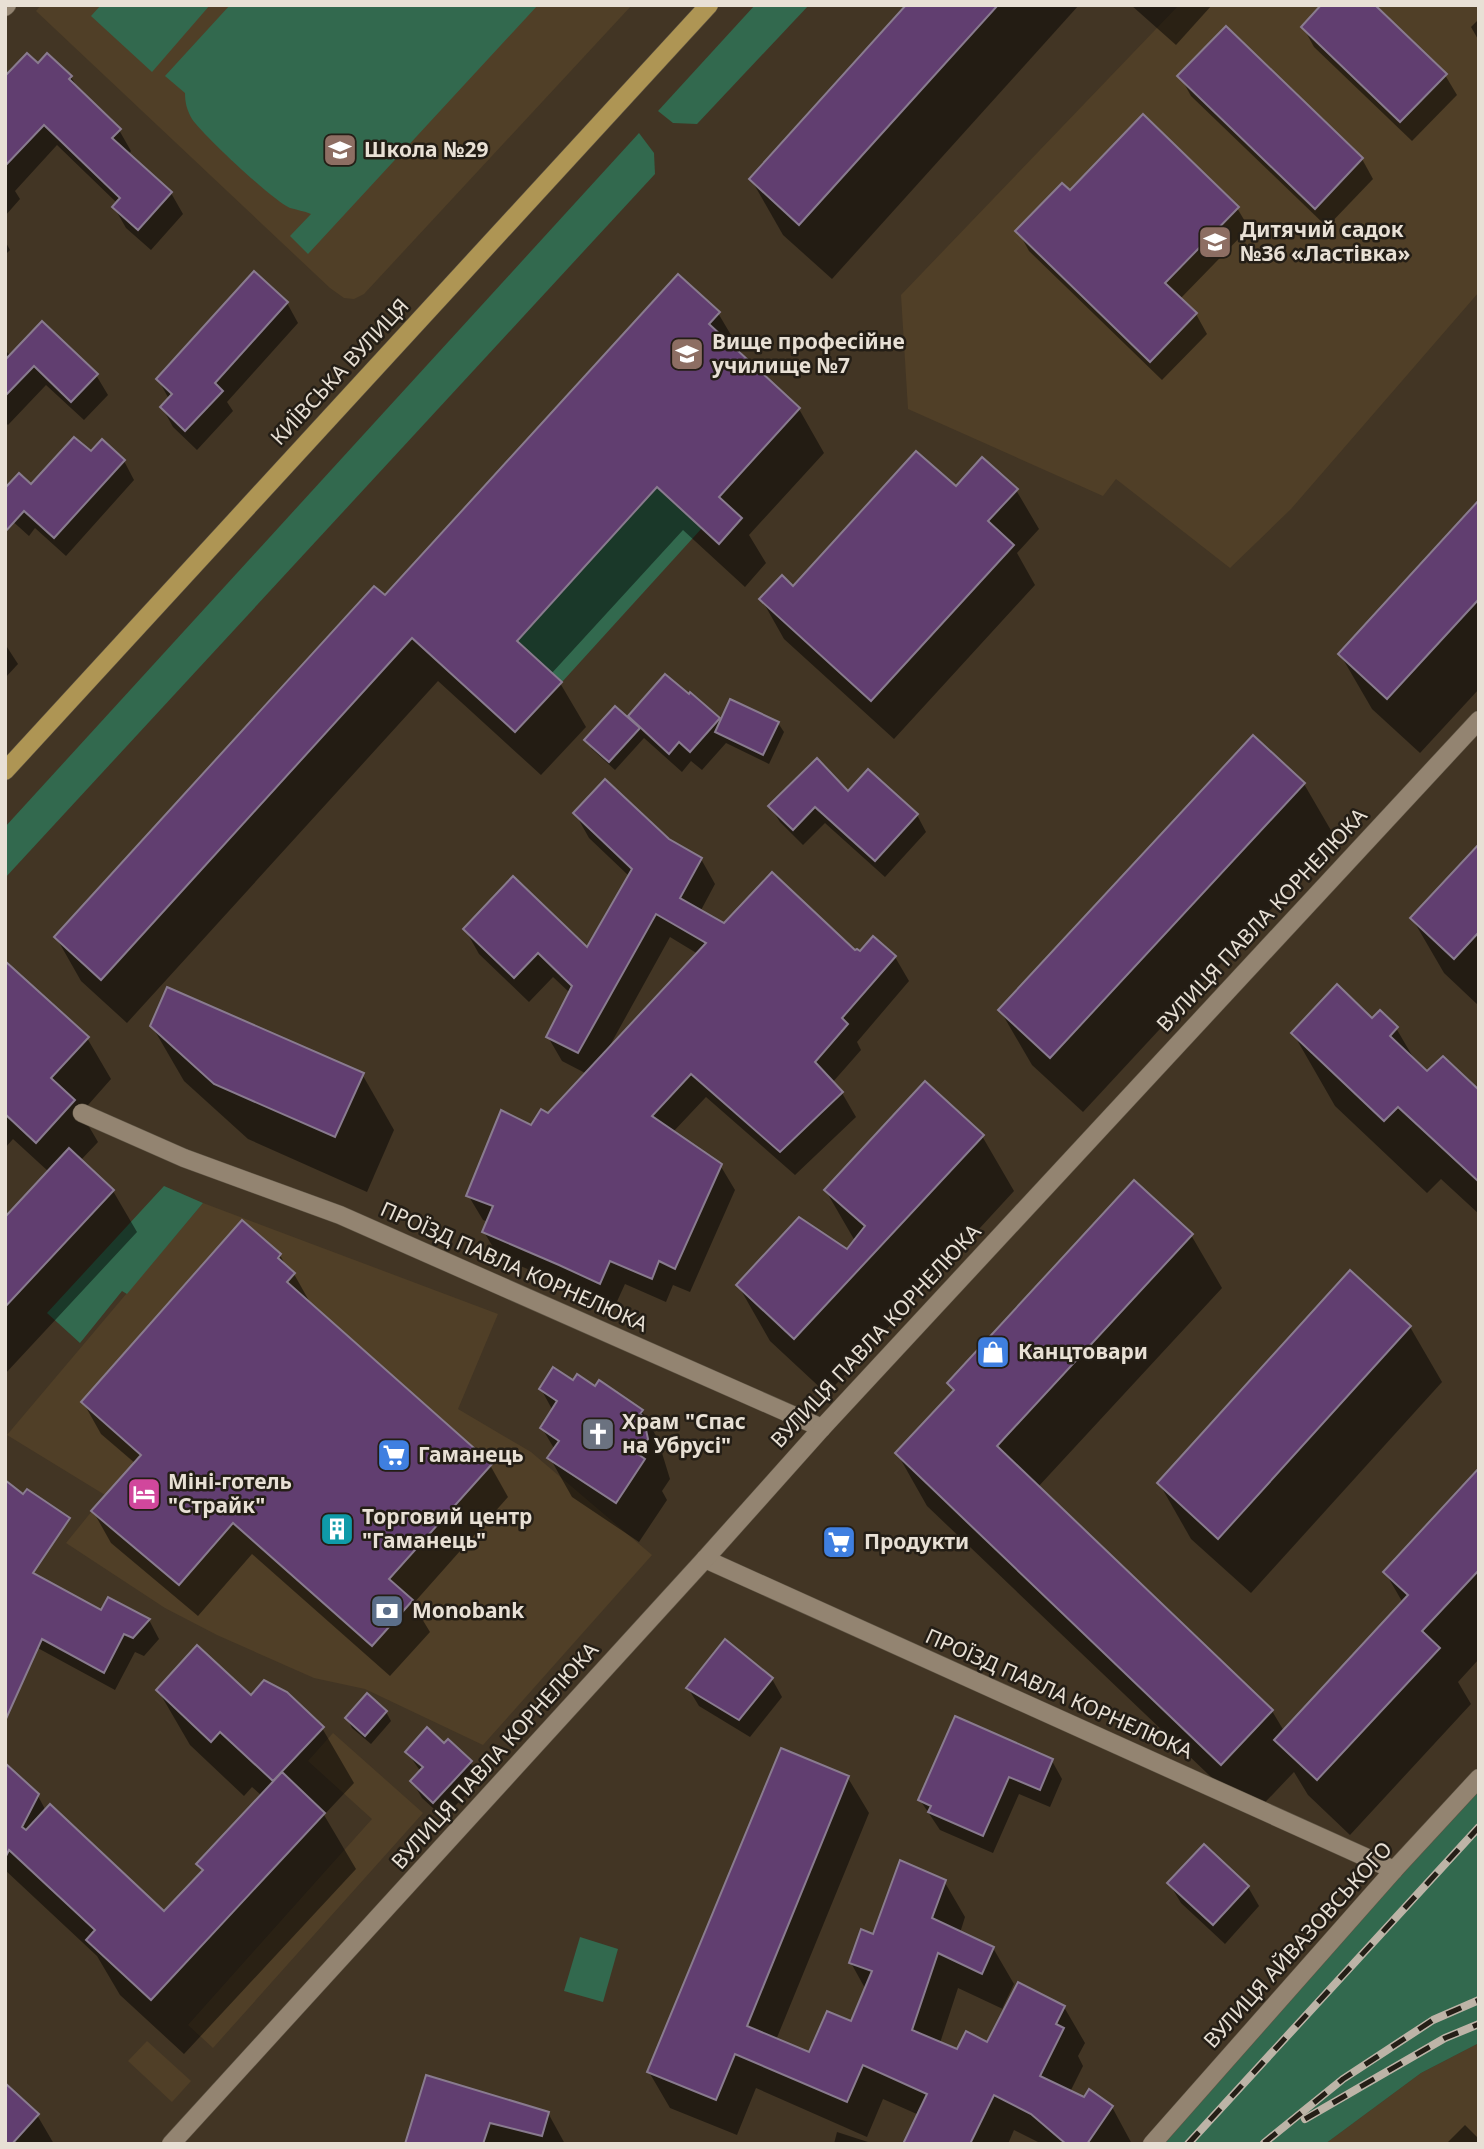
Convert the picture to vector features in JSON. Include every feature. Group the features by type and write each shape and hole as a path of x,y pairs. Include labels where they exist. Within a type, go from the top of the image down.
{"main road":[{"name":"КИЇВСЬКА ВУЛИЦЯ","path":"5,771 709,5"}],"street":[{"name":"ВУЛИЦЯ ПАВЛА КОРНЕЛЮКА","path":"171,2144 822,1428 1479,720"},
{"name":"ПРОЇЗД ПАВЛА КОРНЕЛЮКА","path":"82,1113 184,1158 340,1215 822,1428"},
{"name":"ПРОЇЗД ПАВЛА КОРНЕЛЮКА","path":"705,1559 1394,1870"},
{"name":"ВУЛИЦЯ АЙВАЗОВСЬКОГО","path":"1152,2144 1479,1778"}],"shaded area":[{"name":"Школа №29","path":"41,5 632,5 364,294 354,299 344,298 330,288 36,11"},
{"name":"Дитячий садок №36 «Ластівка»","path":"1179,5 1479,5 1479,292 1291,509 1230,568 1116,479 1103,496 908,409 901,295"},
{"path":"203,1203 498,1314 458,1409 531,1452 652,1555 483,1745 365,1689 314,1678 217,1635 165,1608 66,1543 105,1495 7,1435"},
{"path":"333,1733 423,1813 213,2048 188,2025 372,1819 308,1761"},
{"path":"147,2041 191,2081 172,2102 128,2061"},
{"path":"1479,2043 1479,2144 1325,2144 1421,2073"}],"green space":[{"path":"101,5 210,5 152,72 91,16"},
{"path":"230,5 538,5 308,254 290,236 311,214 281,203 223,152 192,119 185,93 165,76"},
{"path":"755,5 809,5 697,124 673,123 658,111"},
{"path":"639,133 654,153 655,174 5,878 5,827"},
{"path":"657,487 702,528 562,682 517,641"},
{"path":"164,1186 203,1203 127,1294 122,1291 80,1343 47,1313"},
{"path":"1479,1778 1479,2043 1421,2073 1325,2144 1146,2144"},
{"path":"580,1937 618,1949 603,2002 564,1991"}],"building":[{"path":"906,5 998,5 799,225 749,179"},
{"path":"1321,5 1375,5 1447,74 1400,122 1301,27"},
{"path":"1226,26 1363,158 1315,209 1177,76"},
{"path":"27,53 38,63 47,53 72,76 69,79 121,129 112,138 172,192 138,230 112,207 120,198 44,125 5,166 5,76"},
{"path":"1143,114 1239,207 1165,283 1197,313 1150,362 1015,231 1062,183 1070,190"},
{"path":"254,271 288,302 215,383 223,391 185,431 160,407 172,394 156,379"},
{"path":"678,274 720,312 709,324 800,408 719,497 742,518 719,544 657,487 517,641 562,682 515,732 412,638 101,980 54,937 374,586 385,595"},
{"path":"42,321 98,374 71,402 34,366 5,396 5,360"},
{"path":"74,437 91,451 102,439 125,460 54,538 24,511 5,532 5,488 19,473 31,484"},
{"path":"916,451 956,486 982,457 1018,489 988,521 1014,545 871,701 759,599 782,575 793,586"},
{"path":"1479,500 1479,599 1387,699 1338,654"},
{"path":"665,674 720,718 690,752 679,742 669,754 628,716"},
{"path":"730,699 779,722 763,755 715,732"},
{"path":"615,706 640,728 609,762 584,740"},
{"path":"1253,735 1305,783 1050,1058 998,1010"},
{"path":"817,758 848,791 868,769 918,814 875,861 815,807 793,830 768,806"},
{"path":"605,779 669,839 702,858 680,898 724,923 772,872 855,950 860,951 873,936 896,956 842,1018 848,1024 815,1062 843,1092 780,1152 691,1074 652,1116 722,1164 675,1269 659,1261 652,1279 610,1261 600,1284 482,1232 493,1206 466,1196 501,1110 531,1125 541,1109 548,1113 706,943 656,914 578,1053 546,1037 572,986 538,953 514,978 463,929 513,876 587,947 632,869 573,813"},
{"path":"1479,844 1479,932 1454,959 1410,918"},
{"path":"5,961 89,1037 51,1078 75,1100 36,1143 5,1114"},
{"path":"1337,984 1372,1018 1380,1010 1398,1027 1390,1036 1427,1071 1443,1056 1479,1090 1479,1182 1398,1107 1384,1121 1291,1033"},
{"path":"167,987 364,1073 335,1137 214,1084 150,1026"},
{"path":"925,1081 984,1135 794,1339 736,1285 799,1217 847,1249 865,1226 824,1190"},
{"path":"69,1148 114,1190 5,1307 5,1217"},
{"path":"1134,1180 1193,1234 997,1446 1273,1710 1221,1765 895,1453 954,1390 947,1383"},
{"path":"242,1220 281,1254 278,1258 295,1273 287,1282 492,1464 389,1579 413,1600 372,1646 233,1523 179,1585 91,1511 141,1455 81,1402"},
{"path":"1350,1270 1411,1326 1218,1539 1157,1483"},
{"name":"Храм \"Спас на Убрусі\"","path":"553,1367 573,1380 577,1374 595,1386 599,1380 643,1410 640,1414 643,1416 648,1439 638,1454 645,1459 616,1503 547,1458 559,1441 540,1428 557,1401 539,1389"},
{"path":"1479,1468 1479,1570 1422,1631 1440,1648 1317,1780 1274,1740 1408,1595 1383,1572"},
{"path":"5,1480 23,1494 27,1489 70,1518 33,1573 101,1610 108,1597 150,1619 133,1638 124,1634 104,1673 42,1639 5,1721"},
{"path":"725,1639 773,1678 739,1720 686,1688"},
{"path":"197,1645 251,1695 264,1680 287,1692 324,1727 273,1781 220,1732 211,1742 156,1690"},
{"path":"367,1693 387,1711 365,1736 345,1718"},
{"path":"955,1716 1053,1759 1040,1790 1009,1777 983,1836 928,1812 931,1806 918,1800"},
{"path":"427,1727 444,1743 448,1739 472,1761 433,1803 410,1781 423,1767 405,1752"},
{"path":"781,1748 849,1776 747,2026 809,2052 827,2011 851,2021 872,1971 849,1963 861,1929 873,1934 900,1860 946,1880 932,1918 994,1947 982,1974 938,1953 912,2030 957,2049 966,2031 987,2042 1018,1982 1065,2006 1056,2024 1064,2028 1040,2076 1084,2097 1089,2089 1113,2106 1087,2144 1066,2144 1031,2114 994,2095 970,2144 903,2144 927,2094 863,2065 847,2102 735,2054 716,2100 647,2072"},
{"path":"5,1763 39,1794 22,1827 26,1830 50,1804 164,1911 203,1870 196,1864 282,1772 325,1813 151,2000 86,1940 95,1930 9,1850 5,1858"},
{"path":"1204,1844 1249,1886 1213,1925 1167,1883"},
{"path":"426,2075 549,2112 542,2136 490,2123 483,2144 405,2144"},
{"path":"5,2083 39,2114 12,2144 5,2144"}],"railway":[{"path":"1188,2144 1479,1827"},
{"path":"1264,2143 1343,2079 1433,2020 1479,2000"},
{"path":"1305,2119 1445,2038 1479,2024"}],"place":[{"name":"Школа №29","path":"340,150"},
{"name":"Дитячий садок №36 «Ластівка»","path":"1215,242"},
{"name":"Вище професійне училище №7","path":"687,354"},
{"name":"Канцтовари","path":"993,1352"},
{"name":"Храм \"Спас на Убрусі\"","path":"598,1434"},
{"name":"Гаманець","path":"394,1455"},
{"name":"Міні-готель \"Страйк\"","path":"144,1494"},
{"name":"Торговий центр \"Гаманець\"","path":"337,1529"},
{"name":"Продукти","path":"839,1542"},
{"name":"Monobank","path":"387,1611"}]}
